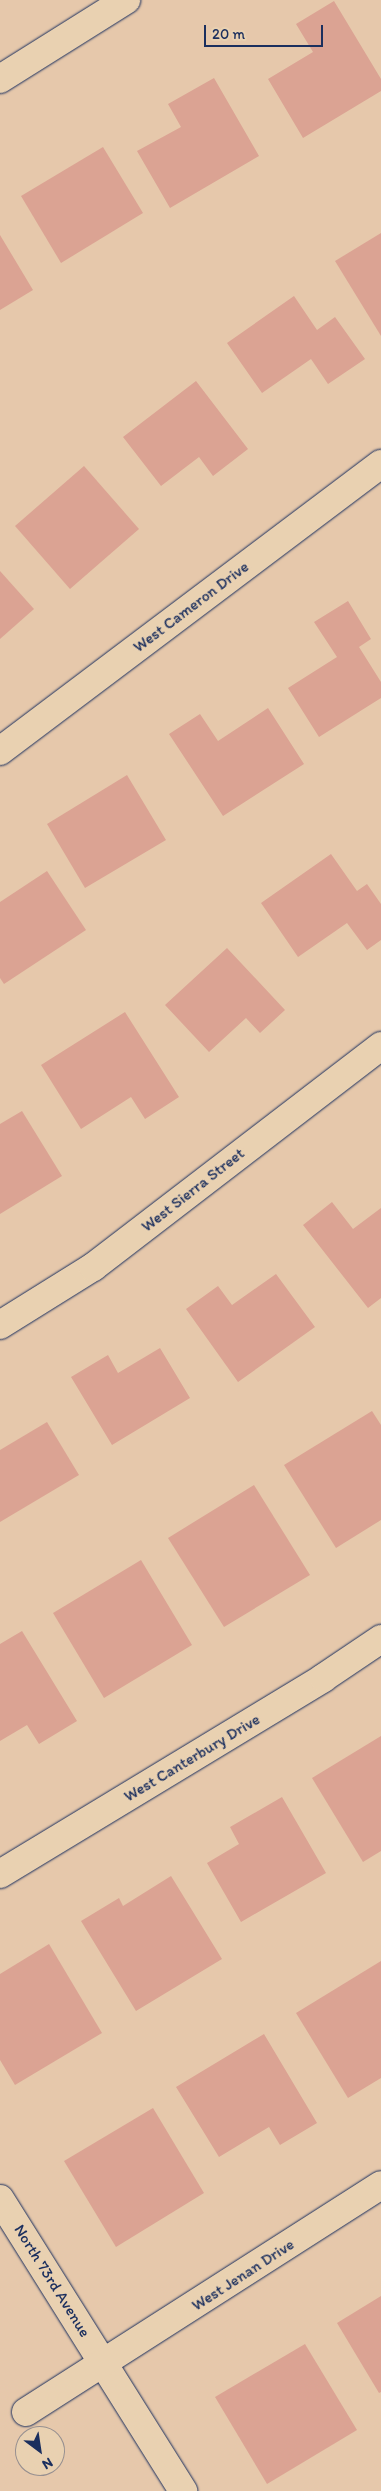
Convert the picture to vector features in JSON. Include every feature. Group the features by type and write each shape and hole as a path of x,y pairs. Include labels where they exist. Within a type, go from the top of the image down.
{"street":[{"path":"0,79 126,0"},
{"name":"West Cameron Drive","path":"0,751 381,464"},
{"name":"West Sierra Street","path":"0,1325 93,1267 381,1046"},
{"name":"West Canterbury Drive","path":"0,1874 323,1678 381,1638"},
{"name":"West Jenan Drive","path":"104,2364 381,2185"},
{"name":"North 73rd Avenue","path":"0,2199 183,2491"},
{"path":"26,2412 104,2364"}],"building":[{"path":"334,1 381,79 381,91 303,138 268,79 313,52 296,24"},
{"path":"214,78 259,156 170,208 137,151 181,127 168,104"},
{"path":"103,147 143,213 61,263 21,196"},
{"path":"381,233 381,336 335,261"},
{"path":"0,235 33,290 0,310"},
{"path":"294,296 317,330 335,317 365,359 328,384 311,359 262,393 227,343"},
{"path":"196,381 248,449 213,476 199,457 161,486 123,437"},
{"path":"84,466 139,529 70,589 15,526"},
{"path":"0,571 34,609 0,639"},
{"path":"348,601 371,639 359,647 381,682 381,698 319,737 288,688 337,657 314,622"},
{"path":"268,708 304,764 223,816 169,734 200,714 218,741"},
{"path":"127,775 166,840 85,888 47,824"},
{"path":"331,854 357,891 367,884 381,904 381,940 367,950 347,923 298,957 261,903"},
{"path":"47,871 86,930 4,984 0,978 0,902"},
{"path":"227,948 285,1010 260,1033 246,1018 209,1052 165,1005"},
{"path":"125,1012 179,1097 145,1119 131,1097 81,1129 41,1065"},
{"path":"22,1111 62,1176 0,1214 0,1124"},
{"path":"332,1202 353,1229 381,1208 381,1298 368,1308 303,1225"},
{"path":"276,1274 315,1327 238,1382 186,1309 218,1286 232,1305"},
{"path":"160,1348 190,1398 112,1445 71,1377 108,1355 118,1373"},
{"path":"372,1411 381,1425 381,1520 336,1548 284,1465"},
{"path":"47,1422 79,1475 0,1522 0,1450"},
{"path":"254,1485 310,1575 224,1627 168,1538"},
{"path":"141,1560 192,1645 104,1698 53,1613"},
{"path":"22,1631 77,1721 39,1744 27,1725 0,1741 0,1644"},
{"path":"381,1736 381,1851 363,1862 312,1778"},
{"path":"282,1797 326,1873 241,1922 207,1863 239,1844 230,1827"},
{"path":"171,1876 222,1959 136,2011 81,1921 119,1898 123,1906"},
{"path":"49,1944 102,2033 15,2085 0,2060 0,1974"},
{"path":"381,1961 381,2078 348,2098 296,2013"},
{"path":"264,2034 317,2123 280,2145 269,2127 219,2157 176,2087"},
{"path":"153,2108 204,2193 116,2247 64,2161"},
{"path":"381,2296 381,2392 379,2393 337,2323"},
{"path":"305,2344 357,2430 267,2484 215,2397"}]}
